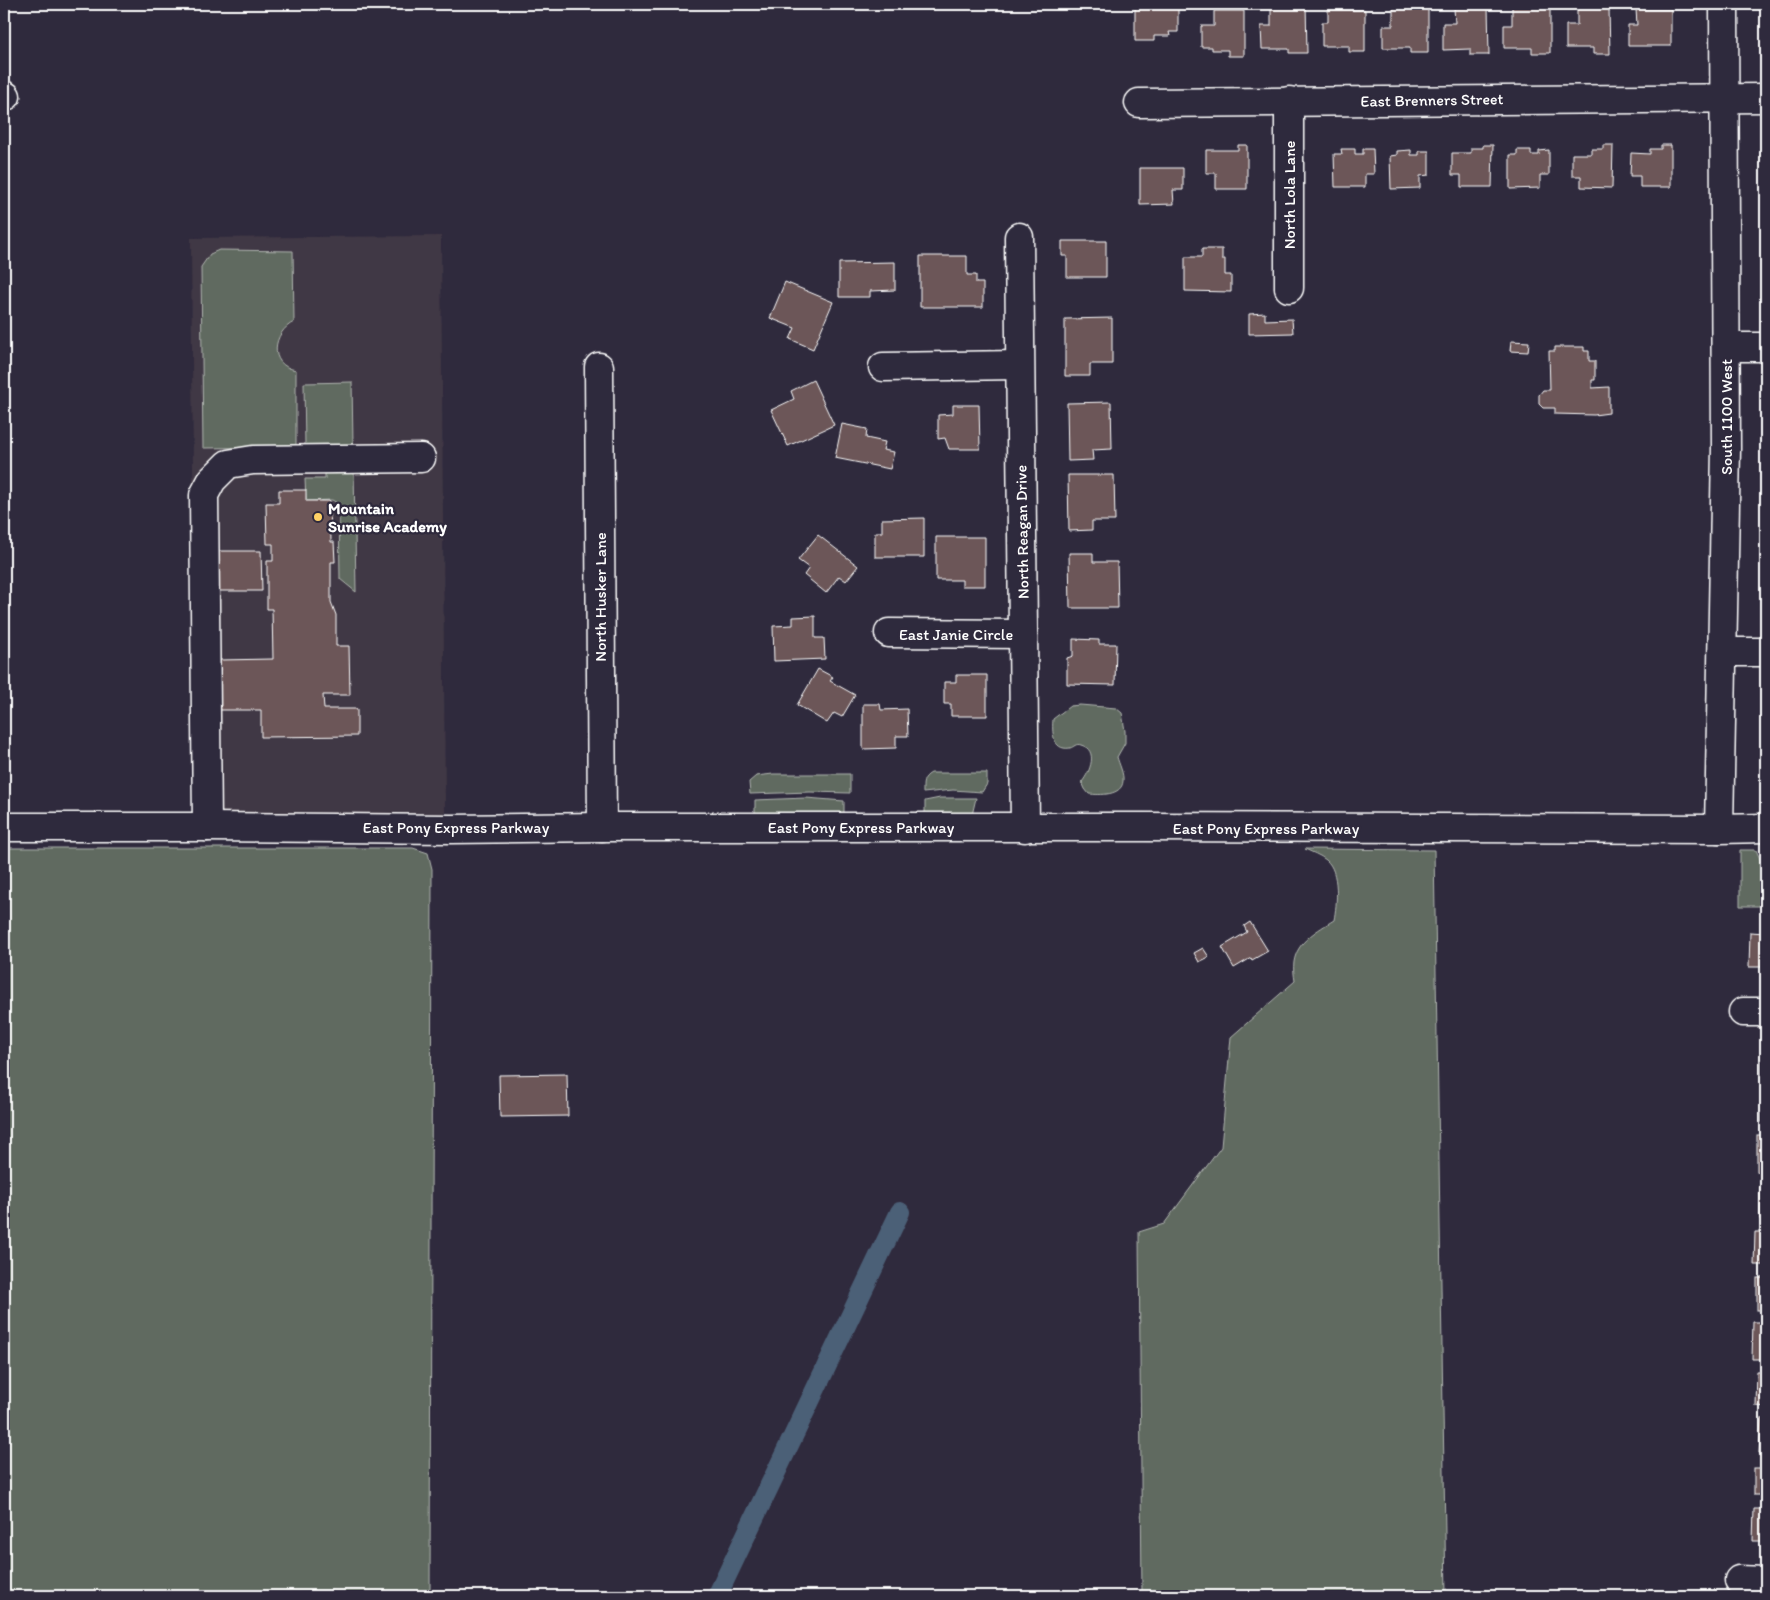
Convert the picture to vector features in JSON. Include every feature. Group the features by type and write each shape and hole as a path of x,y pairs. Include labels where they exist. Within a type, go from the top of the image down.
{"street":[{"name":"South 1100 West","path":"1719,829 1726,347 1724,4"},
{"name":"East Brenners Street","path":"1138,103 1766,98"},
{"name":"North Lola Lane","path":"1289,102 1289,288"},
{"name":"North Reagan Drive","path":"1019,237 1025,828"},
{"path":"1726,347 1766,347"},
{"path":"883,366 1020,365"},
{"name":"North Husker Lane","path":"600,368 602,827"},
{"path":"208,827 204,495 212,480 228,464 253,460 421,458"},
{"name":"East Janie Circle","path":"889,634 1023,634"},
{"path":"1723,652 1766,652"},
{"name":"East Pony Express Parkway","path":"4,827 452,829 602,827 1766,828"},
{"path":"1739,1580 1766,1581"}],"shaded area":[{"name":"Mountain Sunrise Academy","path":"441,236 445,815 196,817 191,238"}],"green space":[{"path":"219,250 293,251 294,322 281,333 276,348 280,362 296,370 296,447 203,448 201,267 210,254"},
{"path":"352,382 353,445 305,446 304,383"},
{"path":"325,467 354,467 356,592 340,579 339,504 332,500 306,501 305,479 325,479"},
{"path":"1070,706 1116,708 1122,713 1125,743 1117,757 1123,781 1119,789 1110,794 1089,794 1085,789 1082,782 1088,773 1091,762 1090,751 1087,748 1076,745 1064,748 1056,743 1054,739 1053,719"},
{"path":"931,773 987,773 987,784 982,792 953,790 923,793 925,779"},
{"path":"773,774 850,774 850,793 750,794 749,782 756,776"},
{"path":"806,798 844,801 844,815 755,814 755,800"},
{"path":"940,798 976,798 972,815 925,815 925,801"},
{"path":"4,848 413,848 428,853 432,869 430,1596 4,1596"},
{"path":"1305,849 1434,850 1446,1596 1142,1596 1139,1232 1164,1224 1221,1147 1231,1037 1295,981 1294,962 1299,948 1309,937 1334,920 1336,888 1334,872 1326,860"},
{"path":"1740,850 1756,850 1762,863 1766,864 1766,906 1740,906"}],"building":[{"path":"1135,4 1169,4 1169,7 1178,7 1178,32 1169,32 1170,36 1154,36 1154,41 1135,41"},
{"path":"1271,4 1306,4 1307,53 1289,53 1289,49 1262,49 1261,26 1271,26"},
{"path":"1393,4 1428,4 1428,53 1410,53 1410,48 1383,48 1383,26 1393,26"},
{"path":"1512,4 1550,4 1550,53 1532,53 1532,48 1504,48 1504,25 1512,25"},
{"path":"1488,7 1489,55 1470,55 1470,49 1443,50 1443,23 1455,23 1454,8"},
{"path":"1577,9 1609,9 1610,54 1593,54 1593,48 1566,48 1566,25 1577,25"},
{"path":"1636,9 1671,9 1671,46 1628,46 1628,25 1637,25"},
{"path":"1328,10 1365,10 1365,52 1349,52 1349,46 1322,46 1322,22 1328,22"},
{"path":"1214,11 1244,11 1244,56 1228,56 1228,50 1212,50 1212,47 1201,47 1201,26 1214,26"},
{"path":"1238,145 1247,145 1247,189 1216,189 1216,173 1206,173 1206,150 1238,150"},
{"path":"1483,145 1493,145 1492,187 1461,187 1461,175 1452,175 1452,153 1471,153 1471,148 1483,148"},
{"path":"1603,145 1613,145 1612,188 1581,187 1581,176 1572,176 1572,154 1591,154 1591,149 1603,149"},
{"path":"1661,145 1671,145 1671,187 1640,187 1640,176 1630,176 1631,153 1650,154 1650,149 1661,149"},
{"path":"1341,149 1355,149 1355,154 1363,154 1363,149 1373,149 1374,174 1365,174 1365,187 1335,187 1334,154 1342,154"},
{"path":"1411,150 1411,155 1419,155 1419,151 1429,151 1429,175 1420,176 1420,188 1391,189 1390,156 1397,155 1397,151"},
{"path":"1517,150 1531,150 1531,155 1539,155 1539,151 1549,150 1549,175 1540,175 1540,188 1510,189 1510,155 1517,155"},
{"path":"1140,168 1183,168 1183,190 1173,190 1174,204 1140,205"},
{"path":"1062,241 1106,241 1106,277 1067,277 1067,256 1062,256"},
{"path":"1202,249 1222,249 1222,259 1225,259 1225,275 1231,275 1231,292 1185,291 1185,257 1202,257"},
{"path":"920,256 967,256 967,275 976,275 976,283 983,283 983,307 920,307"},
{"path":"895,262 895,290 870,291 870,297 839,297 839,263"},
{"path":"785,282 833,302 813,349 790,339 795,328 770,318"},
{"path":"1265,313 1265,320 1292,319 1293,333 1249,334 1249,314"},
{"path":"1112,318 1112,364 1090,364 1090,376 1065,376 1065,319"},
{"path":"1511,341 1529,342 1528,352 1510,351"},
{"path":"1555,347 1584,347 1584,351 1589,351 1589,361 1595,361 1595,380 1592,380 1592,388 1609,387 1609,413 1594,415 1555,414 1555,408 1543,408 1539,404 1539,395 1543,390 1550,390 1549,351 1555,351"},
{"path":"813,380 834,425 788,446 771,410 794,399 791,391"},
{"path":"1111,402 1112,449 1092,450 1093,460 1068,461 1067,403"},
{"path":"953,405 979,405 980,449 949,449 945,438 938,439 938,415 953,414"},
{"path":"842,424 867,429 866,438 885,442 883,450 894,452 890,469 835,458"},
{"path":"1068,475 1114,475 1115,521 1092,521 1092,530 1069,531"},
{"path":"279,490 306,490 306,501 330,501 331,542 334,542 335,562 331,562 331,602 336,615 336,646 349,646 350,695 323,695 324,709 357,709 357,736 261,737 261,710 220,710 220,660 273,659 272,609 267,609 267,561 273,561 273,544 267,544 266,503 279,503"},
{"path":"924,518 924,557 875,557 875,532 882,532 882,519"},
{"path":"818,535 858,566 846,581 839,576 826,593 804,575 809,568 798,560"},
{"path":"936,537 985,537 985,586 962,586 962,580 936,580"},
{"path":"217,551 261,551 262,591 218,591"},
{"path":"1069,553 1093,553 1093,562 1117,562 1118,608 1070,608"},
{"path":"815,616 815,638 824,638 825,659 774,661 773,626 793,625 793,617"},
{"path":"1073,639 1099,640 1099,644 1116,644 1115,685 1067,684 1067,658 1073,656"},
{"path":"818,669 833,677 830,681 855,695 842,717 834,713 827,723 797,705"},
{"path":"956,675 987,675 987,716 951,716 951,704 944,704 944,682 956,682"},
{"path":"863,704 880,704 881,710 907,709 908,736 896,736 896,748 863,749"},
{"path":"1250,922 1268,951 1234,968 1222,947 1247,932 1244,926"},
{"path":"1750,932 1766,933 1766,967 1749,967"},
{"path":"1203,948 1209,957 1199,962 1194,953"},
{"path":"1762,1049 1766,1049 1766,1083 1762,1083"},
{"path":"567,1074 568,1116 500,1117 499,1075"},
{"path":"1762,1095 1766,1095 1766,1122 1762,1122"},
{"path":"1757,1135 1766,1135 1766,1172 1757,1172"},
{"path":"1760,1187 1766,1187 1766,1219 1760,1219"},
{"path":"1755,1232 1766,1232 1766,1265 1754,1265"},
{"path":"1757,1278 1766,1278 1766,1310 1757,1310"},
{"path":"1753,1322 1766,1322 1766,1359 1752,1359"},
{"path":"1757,1372 1766,1372 1766,1407 1756,1406"},
{"path":"1761,1419 1766,1419 1766,1453 1759,1453"},
{"path":"1754,1468 1766,1468 1766,1495 1754,1495"},
{"path":"1754,1509 1766,1509 1766,1541 1753,1541"}],"waterway":[{"path":"717,1596 900,1212"}],"place":[{"name":"Mountain Sunrise Academy","path":"318,517"}]}
